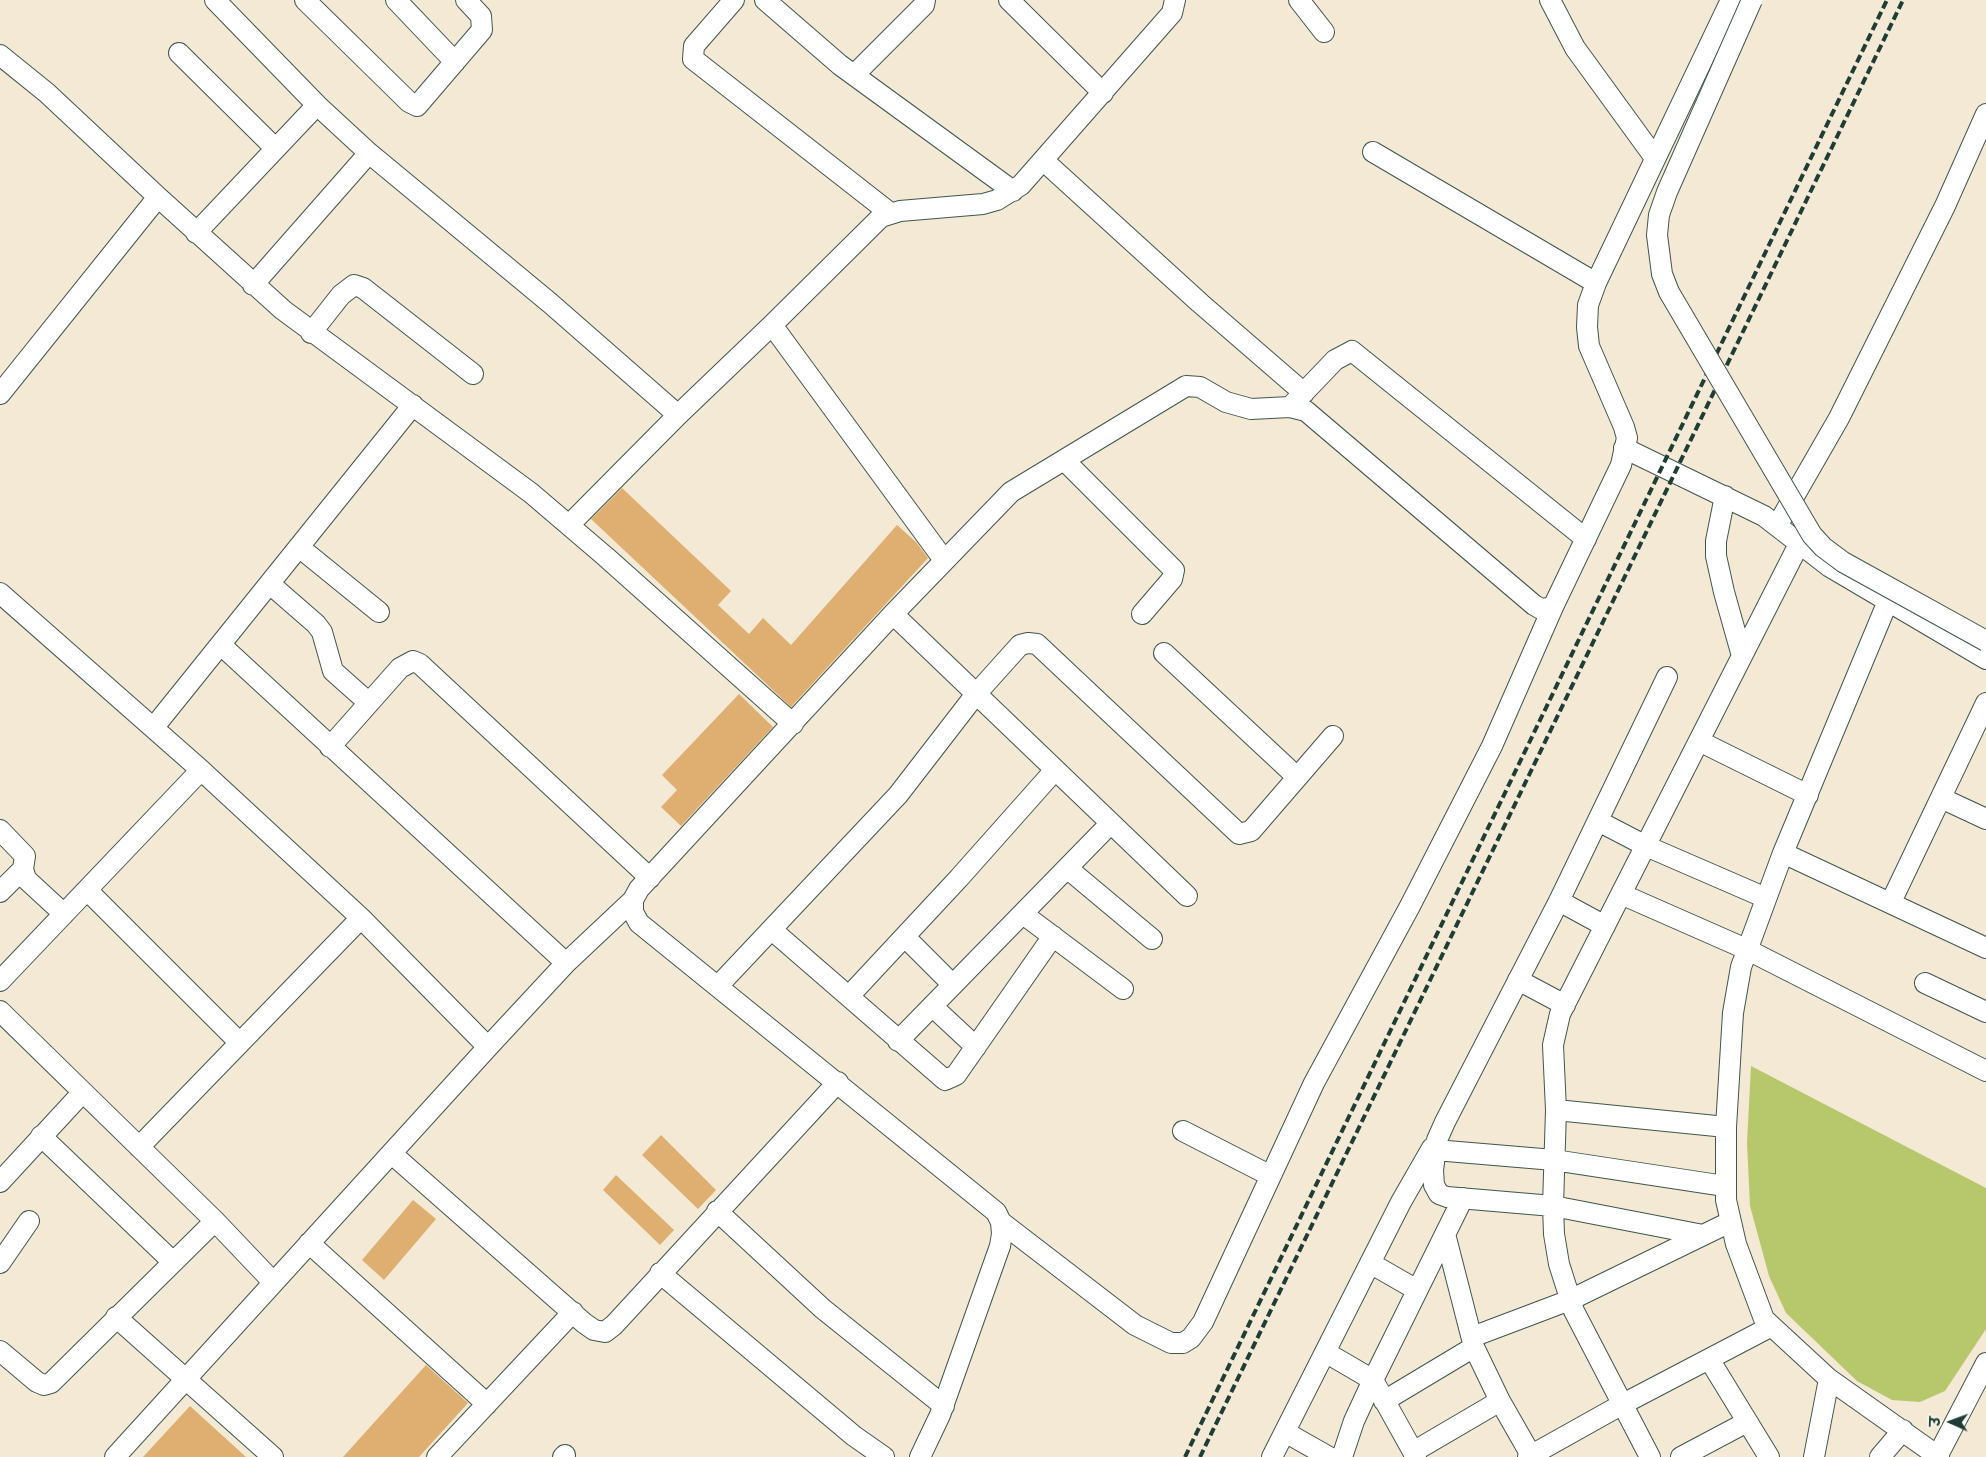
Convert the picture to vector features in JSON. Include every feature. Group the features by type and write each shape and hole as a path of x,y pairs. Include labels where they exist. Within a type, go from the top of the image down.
{"street":[{"path":"216,0 317,105 369,153 550,303 678,415"},
{"path":"305,0 413,105 417,106 422,103 482,30 482,16 466,0"},
{"path":"396,0 455,62"},
{"path":"734,0 694,46 693,60 890,212"},
{"path":"765,0 823,51 1013,191"},
{"path":"854,74 926,0"},
{"path":"1009,0 1103,93"},
{"path":"1299,0 1324,32"},
{"path":"1550,0 1575,48 1655,158"},
{"path":"1001,1222 1135,1325 1171,1343 1183,1343 1191,1338 1203,1322 1314,1083 1410,906 1492,746 1553,607 1620,465 1626,438 1624,427 1589,346 1587,327 1588,305 1596,283 1731,0"},
{"path":"1752,0 1666,192 1659,215 1657,235 1662,274 1669,292 1812,535 1823,547 1843,562 1985,653"},
{"path":"569,524 881,217 890,212 983,204 1013,191 1044,161 1172,13 1176,1"},
{"path":"179,53 275,148"},
{"path":"0,55 47,93 253,285 311,333 413,405 531,493 569,524 793,724"},
{"path":"196,233 317,105"},
{"path":"1777,526 1839,418 1944,206 1986,114"},
{"path":"1373,152 1596,283"},
{"path":"253,285 369,153"},
{"path":"1044,161 1200,303 1306,411 1534,605 1541,609 1553,607"},
{"path":"0,394 158,198"},
{"path":"311,333 341,295 354,285 363,288 473,374"},
{"path":"772,325 944,560"},
{"path":"115,1457 566,963 633,900 650,878 944,560 1011,492 1028,480 1065,461 1186,386 1200,387 1226,402 1251,409 1297,400 1335,360 1352,352 1586,539"},
{"path":"154,727 413,405"},
{"path":"1624,448 1764,516 1830,567 1888,601 1985,653"},
{"path":"1065,461 1174,570 1172,579 1142,614"},
{"path":"1725,496 1716,541 1716,556 1742,656"},
{"path":"1650,1457 1621,1405 1570,1300 1555,1248 1552,1206 1556,1110 1552,1045 1555,1028 1565,1005 1799,544"},
{"path":"299,548 379,612"},
{"path":"270,584 316,624 322,632 333,671 369,703"},
{"path":"1,597 154,727 201,770 361,918 488,1047"},
{"path":"1888,601 1783,853 1746,949 1733,1013 1726,1127 1725,1186 1730,1222 1759,1309 1770,1327 1829,1379 1903,1430 1938,1457 1986,1363"},
{"path":"893,614 1187,896"},
{"path":"718,986 898,795 976,694 1020,645 1028,642 1037,644 1239,834 1251,831 1332,736"},
{"path":"221,645 566,963"},
{"path":"1164,652 1297,777"},
{"path":"330,747 400,668 413,661 420,664 650,878"},
{"path":"1272,1457 1370,1263 1436,1145 1559,901 1667,677"},
{"path":"1891,902 1986,703"},
{"path":"1699,740 1808,795"},
{"path":"0,980 201,770"},
{"path":"850,995 905,937 1055,770"},
{"path":"1941,798 1986,819"},
{"path":"1598,821 1646,846 1766,898"},
{"path":"898,1041 1111,823"},
{"path":"0,830 25,856 23,869 26,879 64,914"},
{"path":"1783,853 1986,948"},
{"path":"1067,868 1152,939"},
{"path":"0,892 23,869"},
{"path":"86,890 240,1043"},
{"path":"1621,894 1746,949 1986,1071"},
{"path":"633,900 633,912 639,923 838,1082 996,1212 1001,1222 1000,1246 944,1406 920,1457"},
{"path":"1559,901 1605,926"},
{"path":"1023,914 1123,989"},
{"path":"139,1147 361,918"},
{"path":"772,930 850,995 898,1041 945,1080 956,1075 1053,936"},
{"path":"905,937 953,985"},
{"path":"1518,980 1565,1005"},
{"path":"1925,983 1986,1012"},
{"path":"932,1006 976,1046"},
{"path":"0,1011 214,1221 273,1282"},
{"path":"392,1154 594,1330 604,1332 614,1325 717,1211 838,1082"},
{"path":"0,1182 82,1093"},
{"path":"1556,1110 1726,1127"},
{"path":"1183,1131 1270,1176"},
{"path":"41,1136 173,1262"},
{"path":"1436,1145 1554,1160 1725,1186"},
{"path":"1436,1145 1433,1170 1434,1185 1439,1194 1552,1206 1703,1235"},
{"path":"1342,1457 1354,1421 1373,1380 1463,1198"},
{"path":"717,1211 823,1309 944,1406"},
{"path":"3,1252 30,1221"},
{"path":"0,1351 37,1382 44,1385 50,1383 214,1221"},
{"path":"1384,1401 1473,1342 1570,1300 1730,1222"},
{"path":"1445,1234 1473,1342 1500,1401 1530,1456 1621,1405 1770,1327"},
{"path":"309,1244 487,1404"},
{"path":"1370,1263 1417,1290"},
{"path":"660,1273 854,1436 884,1457"},
{"path":"437,1457 574,1312"},
{"path":"116,1317 273,1457"},
{"path":"1325,1352 1373,1380 1414,1455 1500,1401"},
{"path":"1710,1359 1769,1457"},
{"path":"1814,1457 1829,1379"},
{"path":"1681,1457 1747,1422"},
{"path":"1880,1457 1903,1430"},
{"path":"1285,1432 1330,1457"}],"green space":[{"path":"1751,1066 1986,1188 1986,1329 1945,1391 1920,1402 1892,1400 1857,1381 1786,1313 1769,1276 1750,1206 1747,1143"}],"building":[{"path":"622,488 731,591 718,605 749,634 763,618 791,645 897,525 916,542 928,558 791,707 591,519"},
{"path":"739,694 773,727 681,826 661,807 677,790 662,775"},
{"path":"661,1135 716,1190 698,1209 642,1155"},
{"path":"616,1175 674,1230 660,1245 603,1190"},
{"path":"413,1200 436,1219 384,1280 362,1260"},
{"path":"426,1365 468,1403 419,1457 343,1457"},
{"path":"190,1406 246,1457 143,1457"}],"railway":[{"path":"1185,1457 1887,0"},
{"path":"1200,1457 1903,0"}]}
